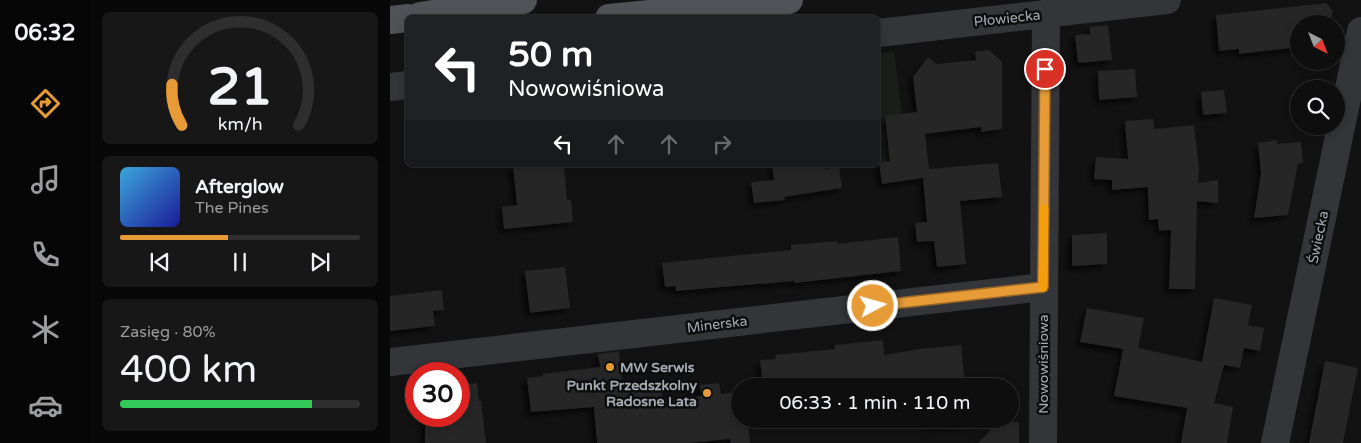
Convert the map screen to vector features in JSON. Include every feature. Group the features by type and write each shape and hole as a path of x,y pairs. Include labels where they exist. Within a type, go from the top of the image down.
{"main road":[{"path":"425,15 523,0"},
{"path":"639,15 789,0"},
{"path":"390,20 405,18"}],"street":[{"name":"Płowiecka","path":"880,33 1167,0"},
{"name":"Nowowiśniowa","path":"1043,443 1046,14"},
{"name":"Świecka","path":"1275,443 1361,31"},
{"path":"390,87 405,85"},
{"name":"Minerska","path":"390,362 1043,287"}],"shaded area":[{"path":"894,51 902,114 885,117 891,160 880,162 880,53"}],"building":[{"path":"1326,3 1333,11 1332,15 1290,15 1290,48 1239,54 1239,49 1219,51 1216,15"},
{"path":"1108,25 1112,60 1078,63 1075,35 1090,34 1090,27"},
{"path":"989,50 1002,62 1002,129 981,132 981,127 925,134 929,169 998,163 1002,197 960,201 966,264 937,267 934,241 917,242 915,223 927,222 923,178 882,184 880,162 890,161 885,116 917,112 913,77 928,57 937,64 976,60 975,52"},
{"path":"1135,69 1137,97 1099,100 1098,71"},
{"path":"1224,90 1227,113 1203,115 1201,92"},
{"path":"1153,119 1154,129 1194,125 1199,169 1198,183 1218,180 1218,203 1197,201 1195,289 1169,289 1171,230 1159,231 1158,219 1149,220 1148,187 1112,190 1112,180 1094,179 1096,157 1128,159 1125,121"},
{"path":"1277,140 1277,144 1301,142 1303,163 1298,164 1288,215 1254,218 1261,173 1258,143"},
{"path":"513,167 564,167 567,200 571,200 573,222 504,229 502,207 517,205"},
{"path":"772,167 824,167 825,169 839,167 842,188 784,197 785,200 754,203 751,182 774,180"},
{"path":"1107,233 1107,264 1072,266 1072,235"},
{"path":"898,237 901,271 794,283 794,281 676,291 675,286 665,287 662,263 791,250 791,245 837,241 837,244"},
{"path":"565,267 570,308 530,313 525,271"},
{"path":"442,290 444,310 433,311 435,326 390,331 390,296"},
{"path":"1214,298 1252,305 1248,325 1264,328 1260,351 1244,348 1240,368 1224,365 1214,403 1233,407 1227,443 1181,443 1187,408 1114,396 1123,349 1080,342 1087,308 1144,318 1138,348 1202,362"},
{"path":"883,340 884,355 961,345 964,378 762,378 760,360 776,359 775,355 835,349 835,345"},
{"path":"619,351 623,391 661,388 663,399 701,396 700,385 719,383 721,394 731,393 731,428 749,428 750,443 731,443 730,439 689,443 597,443 594,407 531,412 527,378 543,376 543,374 600,367 598,354"},
{"path":"1325,361 1358,368 1343,443 1309,443"},
{"path":"477,383 486,443 425,443 425,427 470,427 470,384"},
{"path":"992,428 1019,428 1019,443 978,443"}],"slow traffic":[{"path":"1043,287 1044,209"}],"place":[{"name":"MW Serwis","path":"610,367"},
{"name":"Punkt Przedszkolny Radosne Lata","path":"707,393"}],"route":[{"path":"873,306 1043,287 1045,69"}]}
